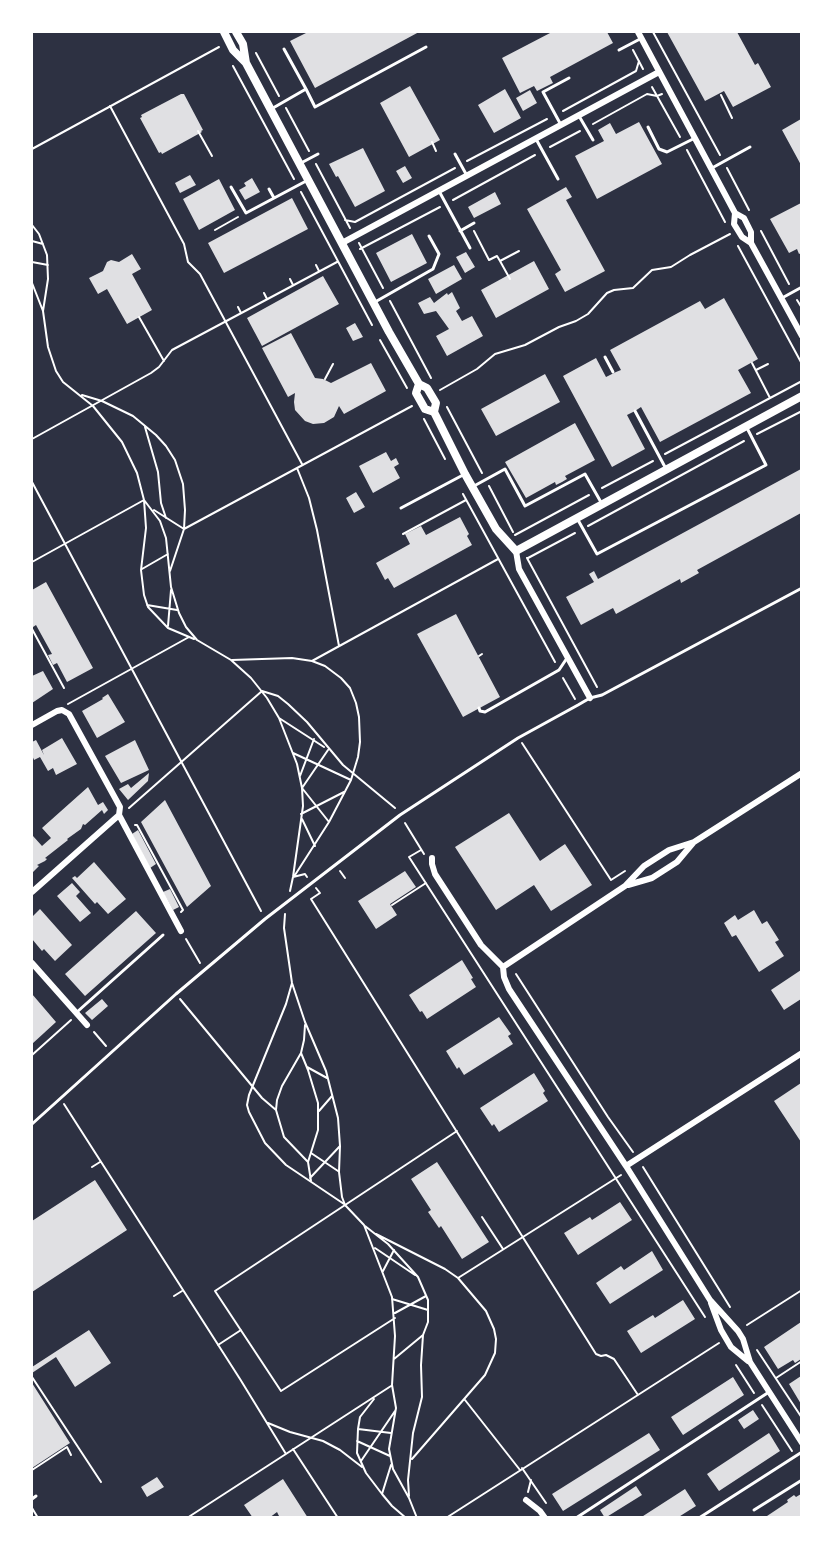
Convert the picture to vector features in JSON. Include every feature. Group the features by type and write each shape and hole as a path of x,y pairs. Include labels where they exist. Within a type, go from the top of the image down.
{"street":[{"path":"224,32 228,43 246,63 419,384 427,388 436,403 434,412 496,529 519,549 519,569 590,698"},
{"path":"236,32 243,44 246,63"},
{"path":"638,32 735,213 734,224 742,237 751,243 781,298 799,324 801,336"},
{"path":"342,243 659,72"},
{"path":"735,213 744,218 752,231 751,243"},
{"path":"419,384 417,393 425,409 434,412"},
{"path":"519,549 801,396"},
{"path":"32,725 57,711 62,710 69,714 120,807 119,815 181,931"},
{"path":"503,967 626,886 644,866 669,850 693,842 801,773"},
{"path":"32,892 119,815"},
{"path":"626,886 652,878 677,862 693,842"},
{"path":"432,861 435,874 482,945 503,967 509,989 627,1168 710,1300 738,1331 750,1362 801,1443"},
{"path":"32,963 87,1025"},
{"path":"627,1168 637,1158 801,1053"},
{"path":"710,1300 721,1330 731,1347 750,1362"},
{"path":"526,1500 545,1518"}],"lane":[{"path":"619,50 642,38"},
{"path":"284,50 315,107 426,46"},
{"path":"561,126 543,92 569,78"},
{"path":"271,109 306,89"},
{"path":"579,116 593,140"},
{"path":"648,128 659,149 667,152 695,138"},
{"path":"536,139 558,179"},
{"path":"712,168 750,147"},
{"path":"299,164 318,154"},
{"path":"455,154 467,176"},
{"path":"231,186 246,213 308,180"},
{"path":"269,189 274,198"},
{"path":"439,191 470,248"},
{"path":"460,231 472,224"},
{"path":"374,303 433,270 439,254 429,236"},
{"path":"781,298 801,287"},
{"path":"604,357 613,372"},
{"path":"634,411 666,469"},
{"path":"577,517 597,554 766,465 746,426"},
{"path":"472,486 505,469 525,506 585,474 602,504"},
{"path":"401,508 465,474"},
{"path":"32,1124 176,994 265,919 400,815 518,738 801,588"},
{"path":"479,708 482,712 489,710 559,670 567,658"},
{"path":"77,1014 163,935"},
{"path":"576,1518 769,1392"},
{"path":"699,1518 801,1452"},
{"path":"754,1510 801,1480"},
{"path":"32,1499 36,1496"}],"path":[{"path":"32,149 228,43"},
{"path":"362,249 647,94 657,96 630,45"},
{"path":"256,53 433,382"},
{"path":"345,220 355,222 555,115 636,71 639,62"},
{"path":"233,67 374,328"},
{"path":"721,95 732,118"},
{"path":"110,106 184,244 188,262 200,274 302,465"},
{"path":"198,131 212,156"},
{"path":"432,142 436,151"},
{"path":"215,230 246,213"},
{"path":"472,224 489,260 497,256 510,279"},
{"path":"32,225 44,244 48,265 43,311"},
{"path":"438,392 477,369 495,354 525,345 588,314 607,293 633,288 652,270 672,267 731,233"},
{"path":"32,240 44,244"},
{"path":"500,261 519,251"},
{"path":"32,439 151,373 172,350 349,256"},
{"path":"32,262 48,265"},
{"path":"316,265 319,271"},
{"path":"290,279 293,285"},
{"path":"32,283 43,311 48,347 56,371 63,382 93,406 122,442 137,473 144,500 146,528 141,570 147,605 168,628 196,640 231,660 262,691 279,718 293,753 302,788 301,815 284,928 292,983 327,1078 338,1118 339,1172 345,1205"},
{"path":"264,293 267,299"},
{"path":"238,307 241,312"},
{"path":"139,317 164,361"},
{"path":"379,338 410,395"},
{"path":"752,363 770,398"},
{"path":"325,378 333,364"},
{"path":"756,370 768,364"},
{"path":"79,394 102,401 133,416 166,446 179,470 185,497 184,529 170,572"},
{"path":"443,400 486,479 519,549 528,558 602,695"},
{"path":"184,529 416,404"},
{"path":"528,558 801,411"},
{"path":"420,413 445,459"},
{"path":"144,425 154,457 161,503 166,518"},
{"path":"297,468 303,479 317,530 339,646"},
{"path":"455,479 578,705"},
{"path":"32,482 265,919"},
{"path":"144,500 163,530 168,555 171,587 168,628"},
{"path":"32,562 144,500"},
{"path":"403,534 466,500"},
{"path":"151,508 184,529"},
{"path":"141,570 168,555"},
{"path":"312,661 498,559"},
{"path":"171,587 186,627 196,640"},
{"path":"147,605 178,610"},
{"path":"32,629 64,688"},
{"path":"57,711 189,637"},
{"path":"231,660 282,658 312,661 334,672 346,683 356,703 361,729 360,750 351,780 315,846 293,877"},
{"path":"262,691 278,696 288,704 307,722 329,750"},
{"path":"119,815 262,691"},
{"path":"279,718 329,750 395,808 421,850 432,861"},
{"path":"518,738 611,880 629,869"},
{"path":"299,777 314,739"},
{"path":"302,788 329,750"},
{"path":"293,753 351,780"},
{"path":"302,788 329,822"},
{"path":"301,815 346,790"},
{"path":"301,815 315,846"},
{"path":"142,835 170,885"},
{"path":"421,850 409,857 710,1324"},
{"path":"293,877 305,874 320,892 311,899 596,1354 614,1359 638,1395"},
{"path":"392,905 426,883"},
{"path":"181,931 204,971"},
{"path":"516,974 637,1158 730,1307"},
{"path":"292,983 247,1104 258,1132 274,1154 286,1165 345,1205 364,1225 394,1250 418,1277 426,1296 429,1310 428,1322 423,1335 422,1397 413,1433 408,1480 409,1498"},
{"path":"176,994 267,1104 276,1110"},
{"path":"32,1055 77,1014"},
{"path":"305,1022 301,1053 282,1086 276,1110 284,1137 308,1162"},
{"path":"87,1025 112,1052"},
{"path":"301,1053 319,1112 318,1130 308,1162 310,1180"},
{"path":"307,1067 327,1078"},
{"path":"319,1112 332,1096"},
{"path":"60,1099 286,1454"},
{"path":"426,1296 281,1391 215,1291 457,1131"},
{"path":"310,1180 340,1146"},
{"path":"311,1153 339,1172"},
{"path":"92,1167 100,1162"},
{"path":"458,1278 615,1178 627,1168"},
{"path":"482,1217 502,1249"},
{"path":"364,1225 383,1271 392,1299 394,1316 392,1385 396,1408 391,1432 390,1456 393,1469 417,1518"},
{"path":"376,1234 458,1278 486,1311 496,1339 495,1353 490,1365 465,1400 412,1459"},
{"path":"374,1247 418,1277"},
{"path":"383,1271 394,1250"},
{"path":"738,1331 801,1290"},
{"path":"174,1296 182,1291"},
{"path":"392,1299 429,1310"},
{"path":"218,1345 241,1330"},
{"path":"394,1359 423,1335"},
{"path":"446,1518 726,1339"},
{"path":"754,1344 801,1418"},
{"path":"734,1361 795,1456"},
{"path":"776,1378 801,1361"},
{"path":"32,1377 100,1482"},
{"path":"187,1518 392,1385"},
{"path":"380,1393 370,1402 360,1417 357,1429 360,1462 382,1494 406,1518"},
{"path":"465,1400 550,1508"},
{"path":"360,1462 396,1408"},
{"path":"266,1422 331,1445 364,1469"},
{"path":"357,1429 391,1432"},
{"path":"357,1441 390,1456"},
{"path":"32,1470 67,1448 71,1455"},
{"path":"293,1449 338,1518"},
{"path":"382,1494 392,1463"},
{"path":"32,1508 38,1518"}],"building":[{"path":"308,32 419,32 315,88 290,41"},
{"path":"552,32 607,32 613,43 550,77 553,83 537,91 534,86 520,93 502,58"},
{"path":"667,32 737,32 755,65 758,63 771,87 733,107 724,91 705,101"},
{"path":"410,86 440,140 409,157 380,103"},
{"path":"505,89 521,118 494,133 478,105"},
{"path":"530,90 537,103 523,111 516,98"},
{"path":"184,94 203,130 162,154 159,153 140,118 141,115"},
{"path":"801,119 801,165 782,130"},
{"path":"639,122 662,164 597,199 575,156 604,141 598,130 610,123 616,134"},
{"path":"363,148 385,191 355,207 329,164"},
{"path":"405,166 412,178 403,183 396,171"},
{"path":"190,175 196,185 180,193 175,183"},
{"path":"252,178 260,192 245,200 239,190 246,186 244,183"},
{"path":"219,179 235,210 199,230 183,199"},
{"path":"566,187 572,197 566,200 605,271 565,292 555,274 561,270 527,209"},
{"path":"495,192 501,204 474,218 468,207"},
{"path":"292,198 308,229 224,273 208,243"},
{"path":"801,203 801,253 799,254 797,249 789,253 770,219"},
{"path":"412,234 427,263 391,282 376,253"},
{"path":"466,252 475,267 465,273 456,257"},
{"path":"132,254 141,269 132,274 152,310 127,324 107,289 98,294 89,278 103,271 107,262 111,260 119,262"},
{"path":"534,261 549,289 496,318 481,290"},
{"path":"454,265 462,279 436,294 428,279"},
{"path":"323,276 339,304 262,346 247,318"},
{"path":"452,292 460,308 456,311 462,321 472,316 483,336 447,356 436,336 449,329 436,311 424,314 418,303 430,297 434,303"},
{"path":"724,298 758,359 738,370 751,393 660,442 641,407 627,415 645,449 612,467 563,376 596,358 606,377 621,370 610,350 700,301 705,309"},
{"path":"355,323 363,337 353,341 346,328"},
{"path":"291,333 315,378 331,383 371,363 386,391 344,414 339,406 334,417 324,423 313,424 305,421 295,410 295,393 288,397 262,348"},
{"path":"545,374 560,402 496,436 481,409"},
{"path":"575,423 595,460 565,476 567,479 562,482 556,485 555,482 526,498 505,462"},
{"path":"386,452 391,461 396,458 399,464 394,467 400,478 373,493 359,466"},
{"path":"801,469 801,513 697,570 699,573 681,583 680,579 616,614 613,608 581,625 566,597 594,582 589,574 594,571 598,579"},
{"path":"356,492 365,507 354,513 346,498"},
{"path":"460,517 472,545 394,588 388,578 385,580 376,563 410,544 405,534 421,526 426,535"},
{"path":"46,582 93,668 67,682 57,663 53,665 48,655 52,654 36,625 33,627 32,624 32,590"},
{"path":"456,614 500,697 463,717 417,634"},
{"path":"43,671 53,689 32,703 32,676"},
{"path":"108,694 125,722 97,738 82,711"},
{"path":"62,738 77,764 56,775 53,768 48,771 40,757 34,760 32,742 36,740 44,755 42,750"},
{"path":"135,740 149,770 121,783 105,756"},
{"path":"149,773 148,781 128,800 119,789 128,784 131,788"},
{"path":"88,787 98,805 103,802 108,810 104,814 102,810 85,825 83,824 81,829 45,858 47,859 45,861 37,865 39,866 32,873 32,837 42,846 51,838 42,828"},
{"path":"165,800 211,886 187,907 141,822"},
{"path":"509,813 540,861 565,844 592,885 551,911 534,885 496,910 455,847"},
{"path":"138,830 156,864 150,868 132,834"},
{"path":"94,862 126,899 108,914 97,902 95,904 72,878 75,876 77,878"},
{"path":"405,871 416,887 390,904 397,915 376,929 358,901"},
{"path":"72,883 80,892 76,896 91,913 80,922 57,896"},
{"path":"170,889 179,907 173,910 163,892"},
{"path":"40,909 72,945 55,961 32,939 32,917"},
{"path":"754,910 762,924 767,921 779,940 775,942 784,956 759,972 736,935 732,937 724,923 735,915 738,920"},
{"path":"136,911 156,933 85,996 65,974"},
{"path":"462,960 476,987 427,1019 409,995"},
{"path":"801,970 801,999 784,1010 771,990"},
{"path":"32,994 56,1022 32,1044"},
{"path":"102,999 108,1006 92,1020 85,1013"},
{"path":"499,1017 511,1034 508,1036 513,1044 464,1075 459,1067 457,1069 446,1051"},
{"path":"534,1073 548,1101 499,1132 480,1108"},
{"path":"801,1083 801,1142 774,1101"},
{"path":"437,1162 489,1242 462,1259 441,1226 439,1228 428,1212 431,1210 411,1179"},
{"path":"95,1180 127,1230 32,1292 32,1221"},
{"path":"620,1202 632,1220 578,1255 564,1233 590,1217 592,1220"},
{"path":"652,1251 663,1270 610,1304 596,1283 621,1266 624,1270"},
{"path":"683,1300 695,1319 641,1353 627,1331 653,1315 655,1318"},
{"path":"801,1322 801,1359 795,1363 793,1360 778,1369 764,1347"},
{"path":"89,1330 111,1363 75,1387 56,1357 32,1373 32,1367"},
{"path":"801,1376 801,1404 789,1384"},
{"path":"733,1377 744,1395 683,1435 671,1417"},
{"path":"32,1383 70,1443 32,1468"},
{"path":"753,1410 759,1419 744,1429 738,1420"},
{"path":"649,1433 660,1450 563,1511 552,1494"},
{"path":"769,1433 780,1451 719,1491 707,1474"},
{"path":"157,1477 164,1487 147,1497 141,1487"},
{"path":"283,1479 308,1518 280,1518 277,1512 269,1518 253,1518 244,1505"},
{"path":"636,1486 642,1495 605,1518 600,1510"},
{"path":"685,1489 696,1506 677,1518 640,1518"},
{"path":"801,1494 801,1518 764,1518 788,1502 787,1500 794,1495 796,1497"}]}
